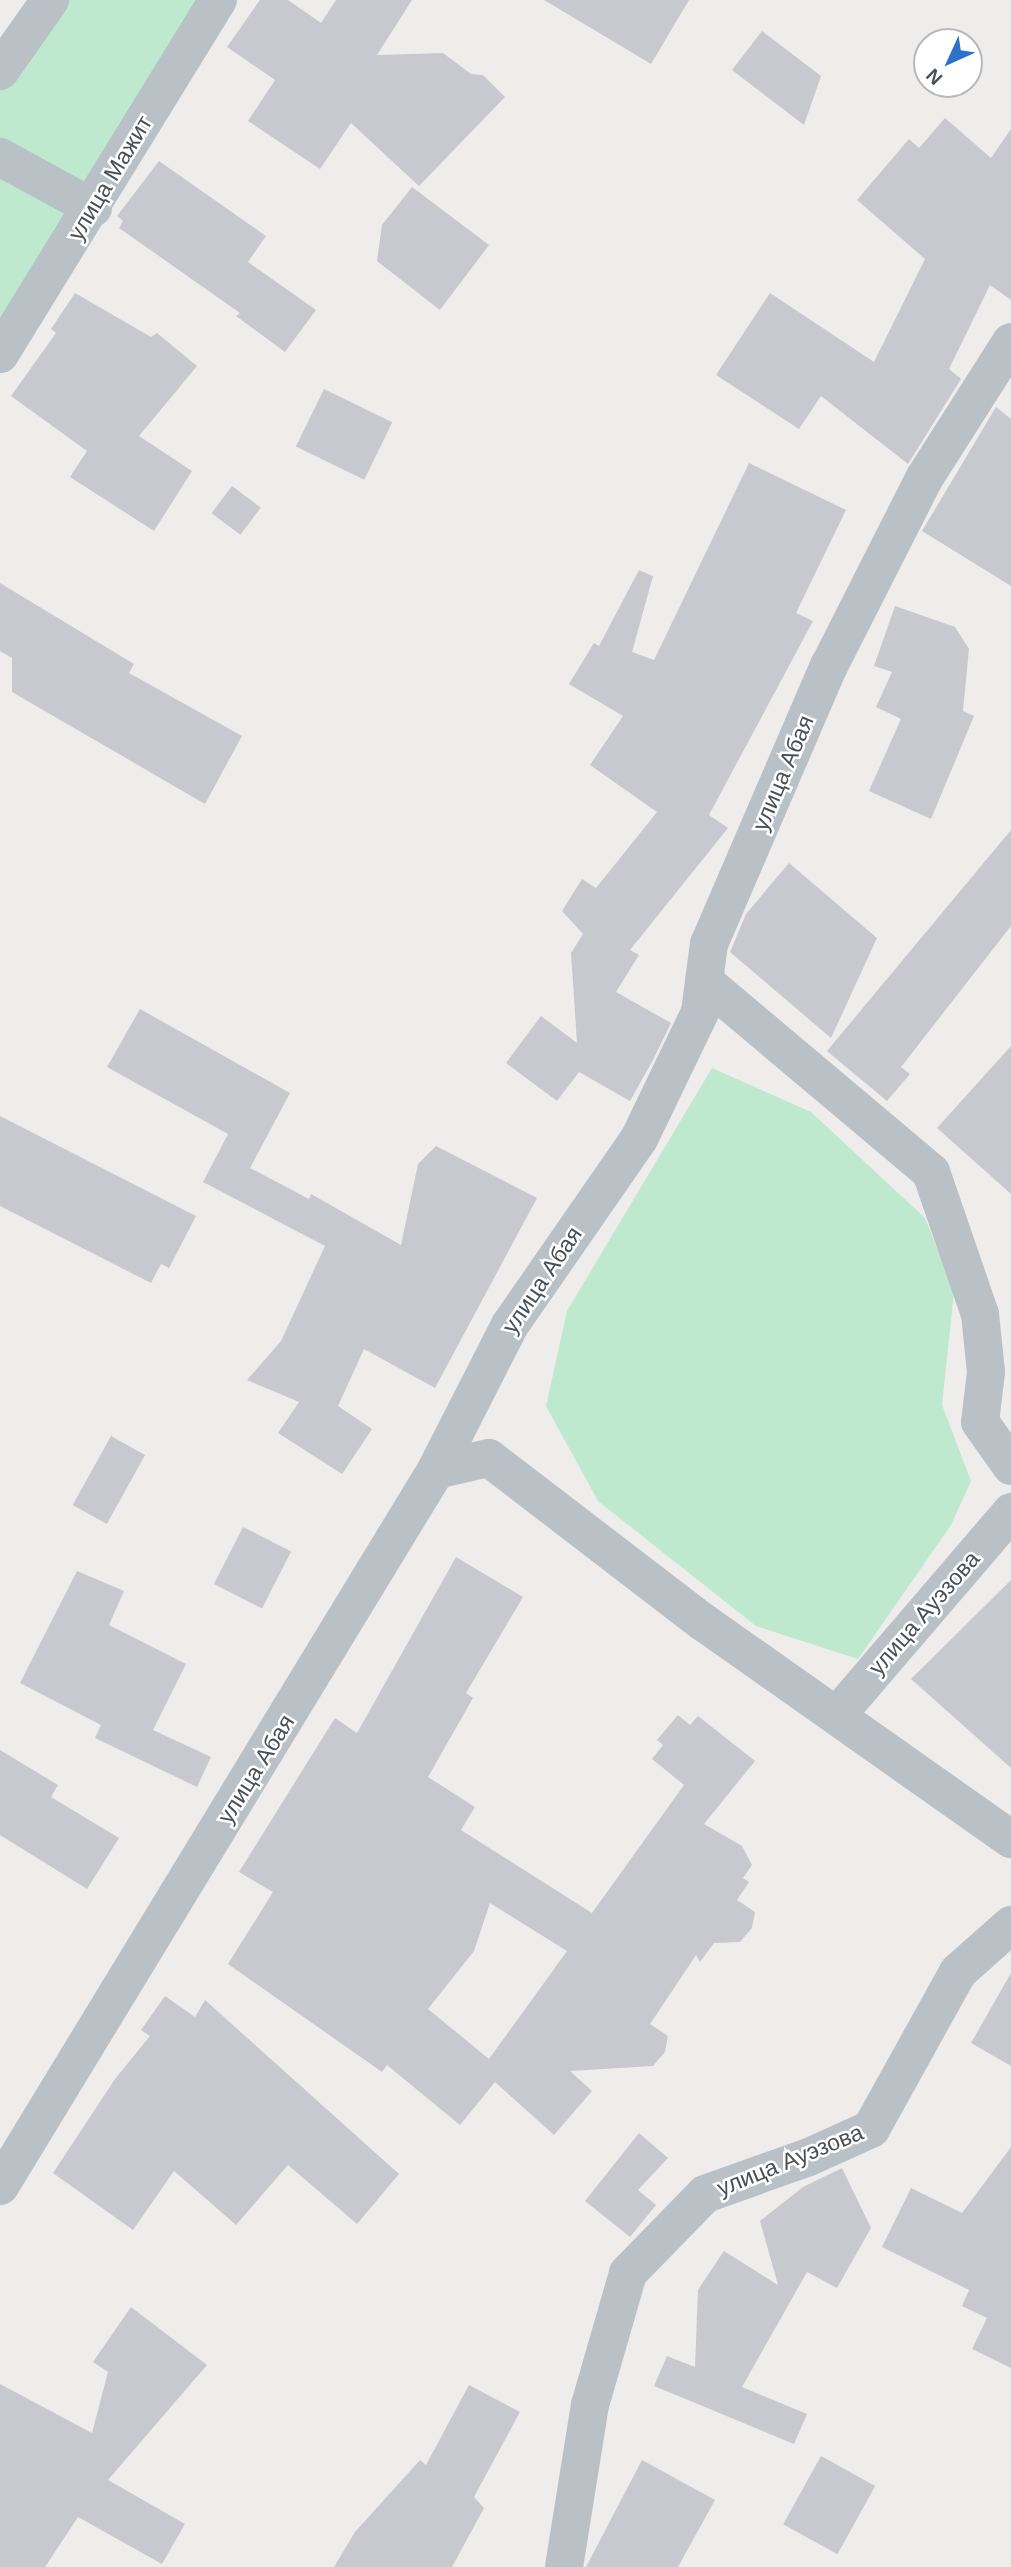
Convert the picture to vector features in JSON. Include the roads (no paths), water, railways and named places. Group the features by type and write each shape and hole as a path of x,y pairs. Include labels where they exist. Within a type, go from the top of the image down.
{"street":[{"path":"0,71 50,0"},
{"name":"улица Мажит","path":"0,354 93,208 218,0"},
{"path":"0,157 93,208"},
{"name":"улица Абая","path":"0,2186 436,1470 510,1325 639,1139 700,1012 709,944 829,666 925,477 1011,342"},
{"path":"704,981 931,1172 980,1314 986,1372 980,1422 1011,1466"},
{"path":"436,1470 489,1458 703,1622 838,1714 1011,1839"},
{"name":"улица Ауэзова","path":"838,1714 1011,1512"},
{"name":"улица Ауэзова","path":"564,2567 590,2405 628,2273 705,2194 809,2157 871,2129 958,1972 1011,1925"}]}
